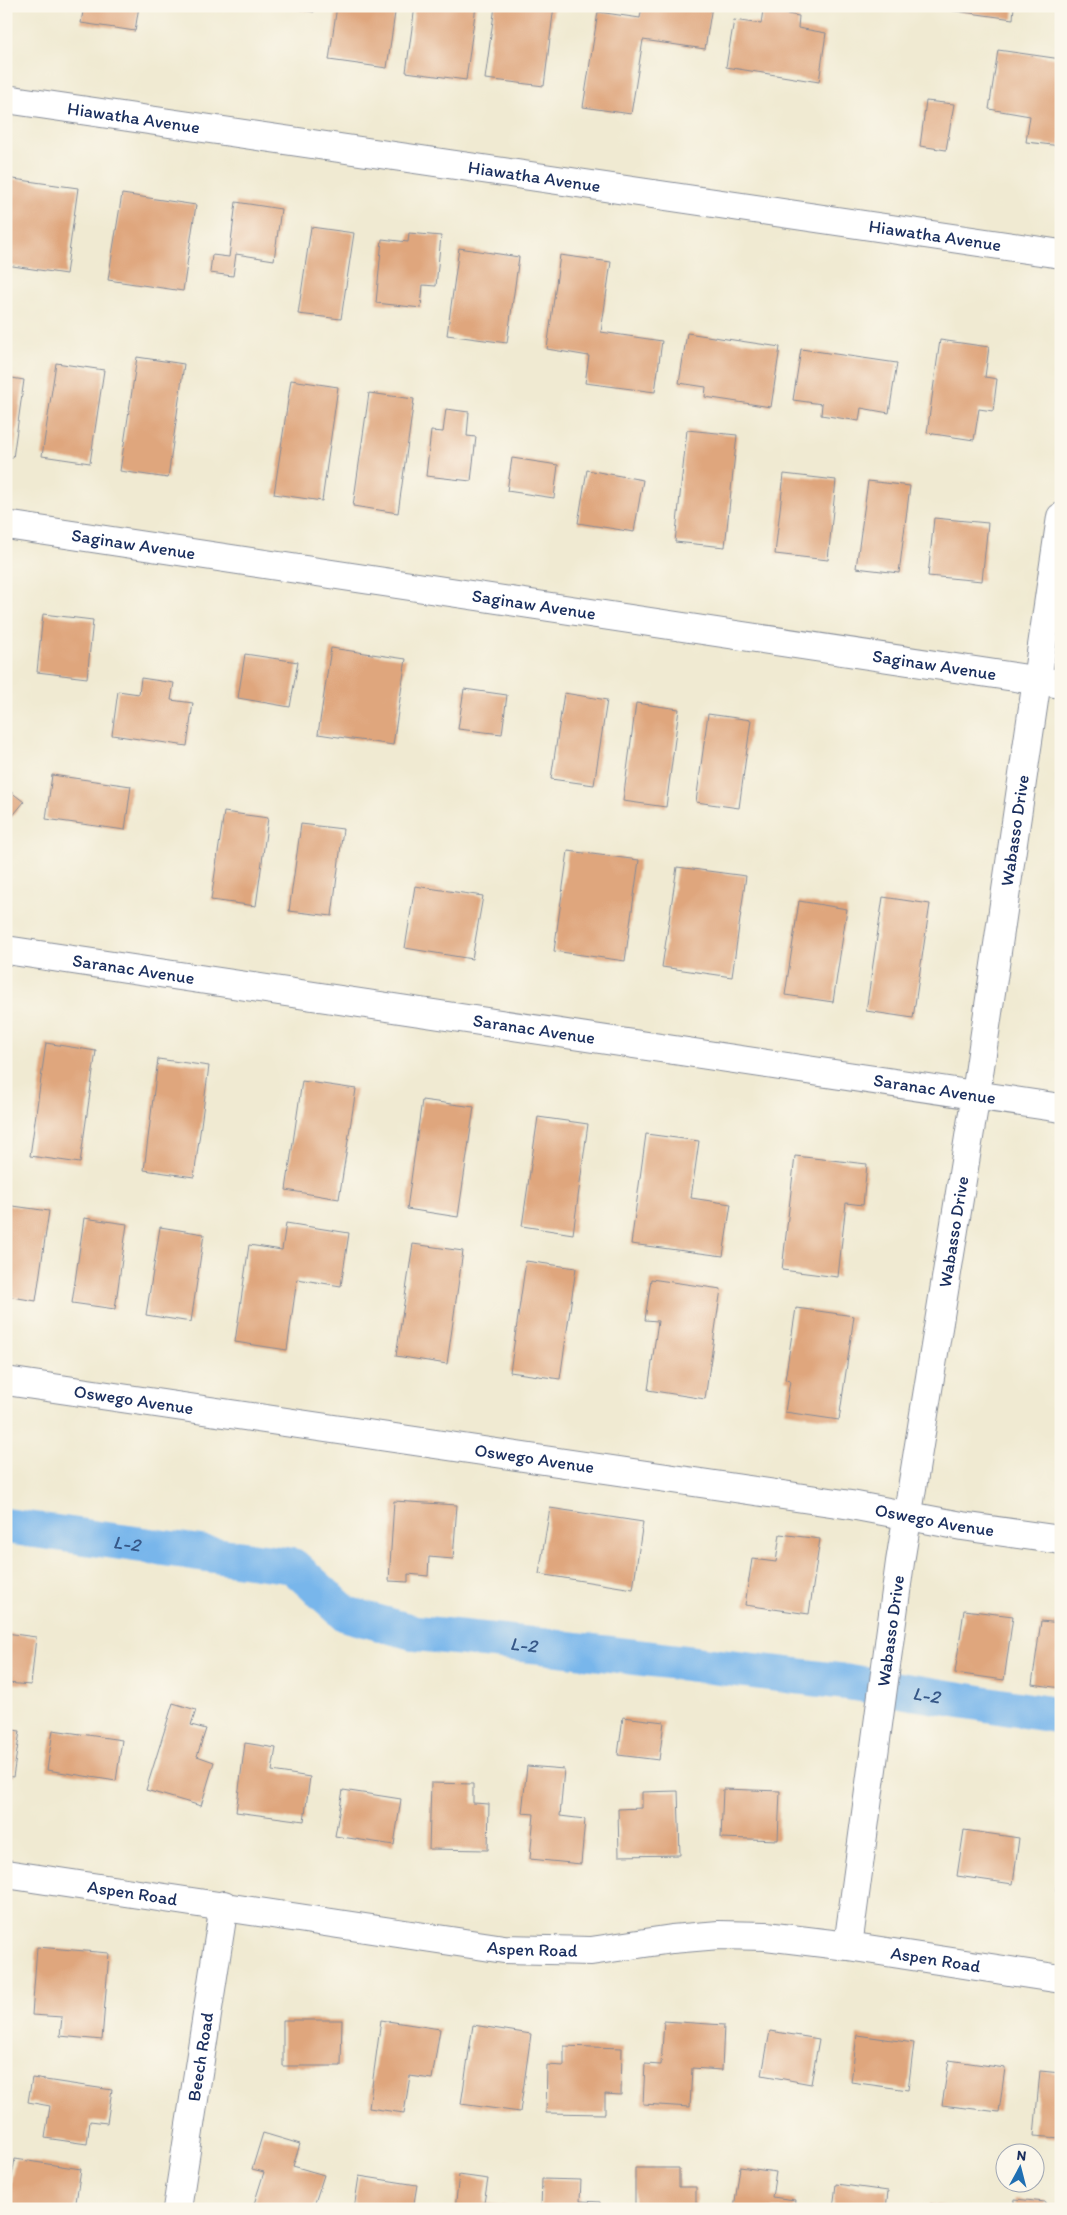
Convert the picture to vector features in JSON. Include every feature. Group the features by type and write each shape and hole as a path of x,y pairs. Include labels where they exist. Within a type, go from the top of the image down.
{"street":[{"name":"Hiawatha Avenue","path":"6,99 1061,254"},
{"name":"Wabasso Drive","path":"848,1946 879,1710 908,1516 976,1094 1049,682 1061,517"},
{"name":"Saginaw Avenue","path":"6,525 1049,682"},
{"name":"Saranac Avenue","path":"6,950 1061,1108"},
{"name":"Oswego Avenue","path":"6,1381 841,1504 1061,1540"},
{"name":"Aspen Road","path":"6,1874 224,1905 504,1949 591,1951 672,1939 766,1936 848,1946 1061,1979"},
{"name":"Beech Road","path":"178,2209 224,1905"}],"building":[{"path":"6,6 12,6 11,13 6,13"},
{"path":"84,6 139,6 135,31 81,23"},
{"path":"279,6 315,6 314,12"},
{"path":"337,6 396,6 387,68 329,60"},
{"path":"415,6 476,6 466,80 406,72"},
{"path":"495,6 554,6 544,86 485,79"},
{"path":"642,6 712,6 705,49 643,40 631,114 583,107 598,12 640,18"},
{"path":"941,6 1014,6 1013,19 941,9"},
{"path":"763,10 799,16 798,28 826,33 819,82 726,67 734,20 761,24"},
{"path":"998,50 1061,59 1061,146 1026,142 1030,116 989,109"},
{"path":"926,101 954,104 946,150 920,146"},
{"path":"6,178 78,188 66,274 6,265"},
{"path":"122,194 196,205 183,291 108,280"},
{"path":"236,202 281,209 274,260 236,254 233,276 210,273 212,255 229,257"},
{"path":"311,227 354,233 341,319 298,314"},
{"path":"409,233 441,236 436,286 423,285 421,308 376,303 382,239 408,242"},
{"path":"459,248 519,257 507,343 447,335"},
{"path":"560,255 611,262 601,332 662,341 655,392 585,383 589,356 547,349"},
{"path":"687,333 780,347 771,407 705,397 706,387 679,383"},
{"path":"940,340 989,347 985,377 997,379 993,411 979,409 974,440 927,433"},
{"path":"801,349 897,363 889,413 861,408 859,421 821,415 822,404 793,400"},
{"path":"137,357 184,364 168,478 120,471"},
{"path":"56,363 104,370 90,463 42,456"},
{"path":"6,377 24,380 13,458 6,457"},
{"path":"291,380 338,387 322,501 274,494"},
{"path":"369,393 414,399 398,513 353,506"},
{"path":"446,409 469,412 467,436 476,437 471,481 426,476 431,431 443,432"},
{"path":"687,430 737,435 725,547 675,542"},
{"path":"512,458 558,465 554,498 507,491"},
{"path":"587,470 643,480 634,532 578,523"},
{"path":"784,474 836,480 828,560 775,554"},
{"path":"868,481 910,486 899,573 856,568"},
{"path":"934,518 988,523 982,581 928,576"},
{"path":"43,614 93,620 87,678 37,672"},
{"path":"331,648 406,659 393,745 318,734"},
{"path":"245,654 298,662 290,707 238,698"},
{"path":"141,678 174,683 171,700 193,703 187,746 112,735 118,691 139,694"},
{"path":"464,689 507,695 502,734 458,729"},
{"path":"564,693 607,700 594,785 551,779"},
{"path":"636,703 679,709 666,807 623,801"},
{"path":"708,714 751,720 739,808 696,802"},
{"path":"52,775 131,786 125,830 46,819"},
{"path":"6,788 24,802 6,824"},
{"path":"224,812 268,818 256,906 211,900"},
{"path":"301,824 343,829 332,916 289,911"},
{"path":"568,851 639,860 625,961 554,951"},
{"path":"677,867 746,876 732,977 662,967"},
{"path":"415,886 483,896 472,959 405,948"},
{"path":"883,897 930,904 913,1018 866,1011"},
{"path":"799,901 847,909 833,1002 785,995"},
{"path":"46,1043 96,1051 80,1163 30,1156"},
{"path":"158,1059 209,1066 194,1177 144,1170"},
{"path":"302,1081 356,1089 339,1199 286,1190"},
{"path":"422,1100 474,1107 458,1217 407,1209"},
{"path":"538,1117 588,1124 573,1234 522,1226"},
{"path":"646,1134 699,1141 691,1198 731,1204 723,1256 631,1244"},
{"path":"795,1156 867,1164 863,1205 846,1203 838,1277 782,1270"},
{"path":"6,1205 49,1211 36,1301 6,1296"},
{"path":"84,1218 127,1224 115,1309 72,1303"},
{"path":"286,1223 349,1233 341,1286 297,1279 287,1350 235,1342 249,1245 282,1250"},
{"path":"160,1227 204,1234 191,1322 146,1315"},
{"path":"413,1244 463,1251 447,1364 396,1356"},
{"path":"526,1261 576,1268 560,1379 510,1372"},
{"path":"651,1279 721,1289 705,1399 648,1390 658,1321 645,1320"},
{"path":"796,1308 854,1316 839,1420 785,1412 790,1381 785,1380"},
{"path":"394,1501 457,1505 453,1559 429,1557 428,1576 408,1574 408,1582 389,1581"},
{"path":"550,1508 643,1522 633,1589 539,1574"},
{"path":"780,1534 820,1539 809,1614 745,1605 752,1559 776,1562"},
{"path":"964,1610 1013,1616 1004,1680 955,1673"},
{"path":"1041,1621 1061,1623 1061,1688 1032,1684"},
{"path":"6,1633 36,1637 31,1685 6,1683"},
{"path":"173,1703 196,1710 191,1725 206,1729 197,1756 214,1762 201,1806 146,1790"},
{"path":"623,1717 664,1722 659,1760 618,1755"},
{"path":"6,1729 20,1731 13,1777 6,1776"},
{"path":"53,1730 122,1740 116,1781 47,1770"},
{"path":"245,1743 276,1748 272,1771 310,1777 304,1821 236,1812"},
{"path":"527,1766 564,1769 560,1816 585,1819 581,1864 530,1859 534,1814 522,1813"},
{"path":"431,1783 473,1784 473,1803 489,1804 488,1850 429,1849"},
{"path":"723,1789 780,1791 778,1840 721,1838"},
{"path":"343,1790 401,1799 394,1845 335,1836"},
{"path":"678,1791 680,1855 619,1856 618,1809 642,1808 642,1792"},
{"path":"964,1830 1019,1838 1013,1884 957,1876"},
{"path":"1059,1854 1061,1855 1061,1891 1056,1891"},
{"path":"37,1947 109,1953 102,2040 60,2036 62,2017 32,2015"},
{"path":"283,2020 342,2020 341,2066 283,2066"},
{"path":"381,2020 440,2029 432,2079 410,2076 404,2113 369,2108"},
{"path":"664,2021 724,2025 722,2070 692,2068 690,2107 643,2104 645,2064 661,2065"},
{"path":"473,2025 531,2034 520,2112 461,2104"},
{"path":"770,2031 819,2039 811,2084 762,2075"},
{"path":"857,2035 914,2043 908,2090 851,2082"},
{"path":"564,2046 622,2048 621,2095 605,2094 605,2114 546,2113 547,2065 564,2066"},
{"path":"949,2060 1005,2068 999,2112 942,2105"},
{"path":"1040,2071 1061,2073 1061,2138 1034,2136"},
{"path":"32,2078 112,2090 107,2123 90,2121 87,2144 45,2138 50,2106 28,2102"},
{"path":"263,2133 300,2144 293,2166 324,2175 313,2209 269,2209 254,2204 264,2172 252,2169"},
{"path":"15,2159 81,2169 75,2209 6,2209"},
{"path":"740,2167 776,2172 772,2197 795,2200 794,2209 734,2209"},
{"path":"635,2168 679,2168 679,2187 696,2187 696,2209 635,2209"},
{"path":"459,2175 488,2179 484,2203 507,2206 507,2209 455,2209"},
{"path":"359,2176 417,2185 413,2209 354,2209"},
{"path":"542,2179 581,2180 580,2201 600,2202 600,2209 541,2209"},
{"path":"836,2184 888,2191 886,2209 833,2209"},
{"path":"1015,2199 1045,2202 1045,2209 1014,2209"},
{"path":"930,2204 957,2208 957,2209 929,2209"}],"waterway":[{"name":"L-2","path":"6,1526 293,1566 346,1614 416,1633 855,1683 1061,1716"}]}
